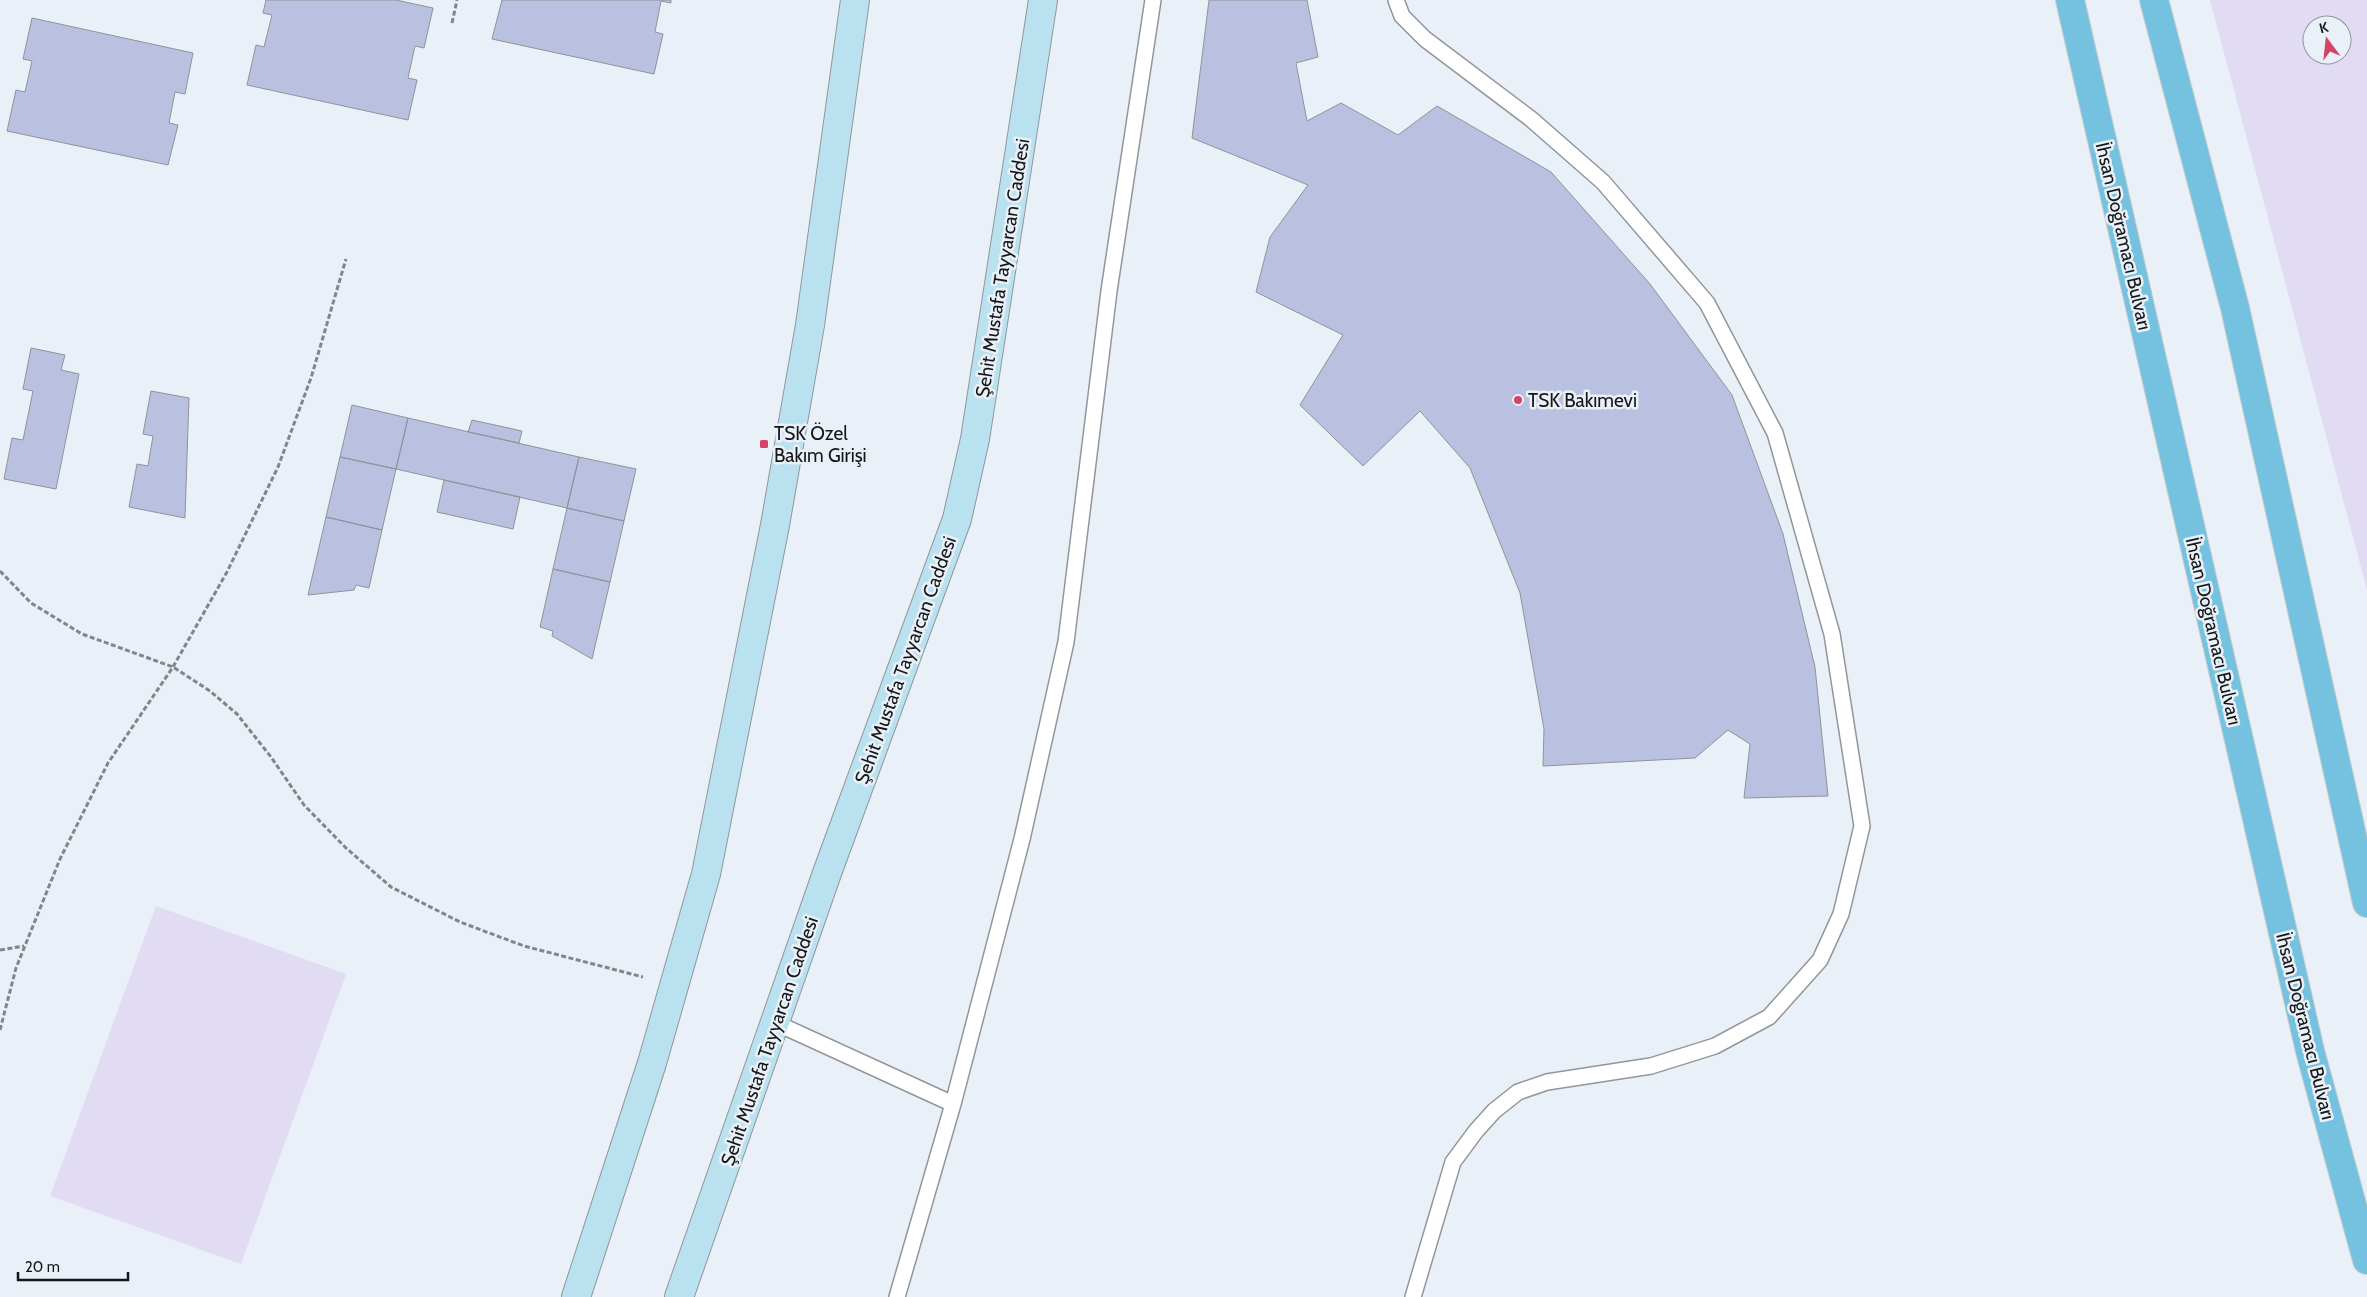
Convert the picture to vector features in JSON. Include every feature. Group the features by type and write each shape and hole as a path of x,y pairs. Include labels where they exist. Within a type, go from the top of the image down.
{"main road":[{"path":"576,1297 652,1063 706,874 775,525 810,325 855,0"},
{"name":"Şehit Mustafa Tayyarcan Caddesi","path":"679,1297 827,873 956,519 975,439 1043,0"},
{"name":"İhsan Doğramacı Bulvarı","path":"2070,0 2310,1051 2367,1260"},
{"path":"2154,0 2235,308 2367,903"}],"lane":[{"path":"897,1297 953,1104 1022,839 1066,642 1109,291 1153,0"},
{"path":"1396,0 1402,16 1425,39 1531,119 1603,182 1707,303 1775,433 1832,634 1862,826 1841,914 1820,960 1770,1017 1715,1046 1651,1066 1547,1082 1518,1092 1494,1111 1476,1130 1453,1162 1413,1297"},
{"path":"776,1023 953,1104"}],"path":[{"path":"452,23 457,0"},
{"path":"0,1030 16,968 60,859 108,763 173,666 228,572 278,467 311,378 346,260"},
{"path":"0,571 31,603 82,634 173,666 210,691 237,714 271,757 304,805 346,848 391,888 460,922 524,946 674,985"},
{"path":"0,950 24,946"}],"shaded area":[{"path":"2210,0 2367,0 2367,590"},
{"path":"156,906 346,974 241,1264 50,1196"}],"building":[{"path":"266,0 396,0 433,8 424,48 415,46 408,78 417,80 408,120 247,85 256,45 264,47 272,15 263,13"},
{"path":"502,0 671,0 671,3 661,1 655,32 663,34 654,74 492,39"},
{"name":"TSK Bakımevi","path":"1209,0 1307,0 1318,57 1296,63 1307,121 1341,103 1398,135 1437,106 1551,172 1650,284 1732,395 1783,534 1815,667 1828,796 1744,798 1750,744 1728,730 1695,758 1543,766 1544,729 1520,593 1470,468 1420,411 1363,466 1300,405 1343,335 1256,292 1270,237 1308,185 1192,138"},
{"path":"32,18 193,53 185,94 175,92 169,123 178,125 168,165 7,131 16,90 25,92 32,61 23,59"},
{"path":"31,348 65,355 61,370 79,374 56,489 4,479 12,438 23,440 33,391 23,389"},
{"path":"151,391 189,398 185,518 129,507 137,464 148,466 153,436 143,434"},
{"path":"352,405 408,418 396,469 340,457"},
{"path":"408,418 579,457 567,508 396,469"},
{"path":"472,420 522,431 519,443 468,432"},
{"path":"340,457 396,469 382,530 326,517"},
{"path":"579,457 636,469 624,521 567,508"},
{"path":"444,480 520,497 513,529 437,512"},
{"path":"567,508 624,521 610,582 553,569"},
{"path":"326,517 382,530 369,588 356,585 354,590 308,595"},
{"path":"553,569 610,582 592,659 552,636 553,631 540,627"}],"place":[{"name":"TSK Bakımevi","path":"1518,400"},
{"name":"TSK Özel Bakım Girişi","path":"764,444"}]}
